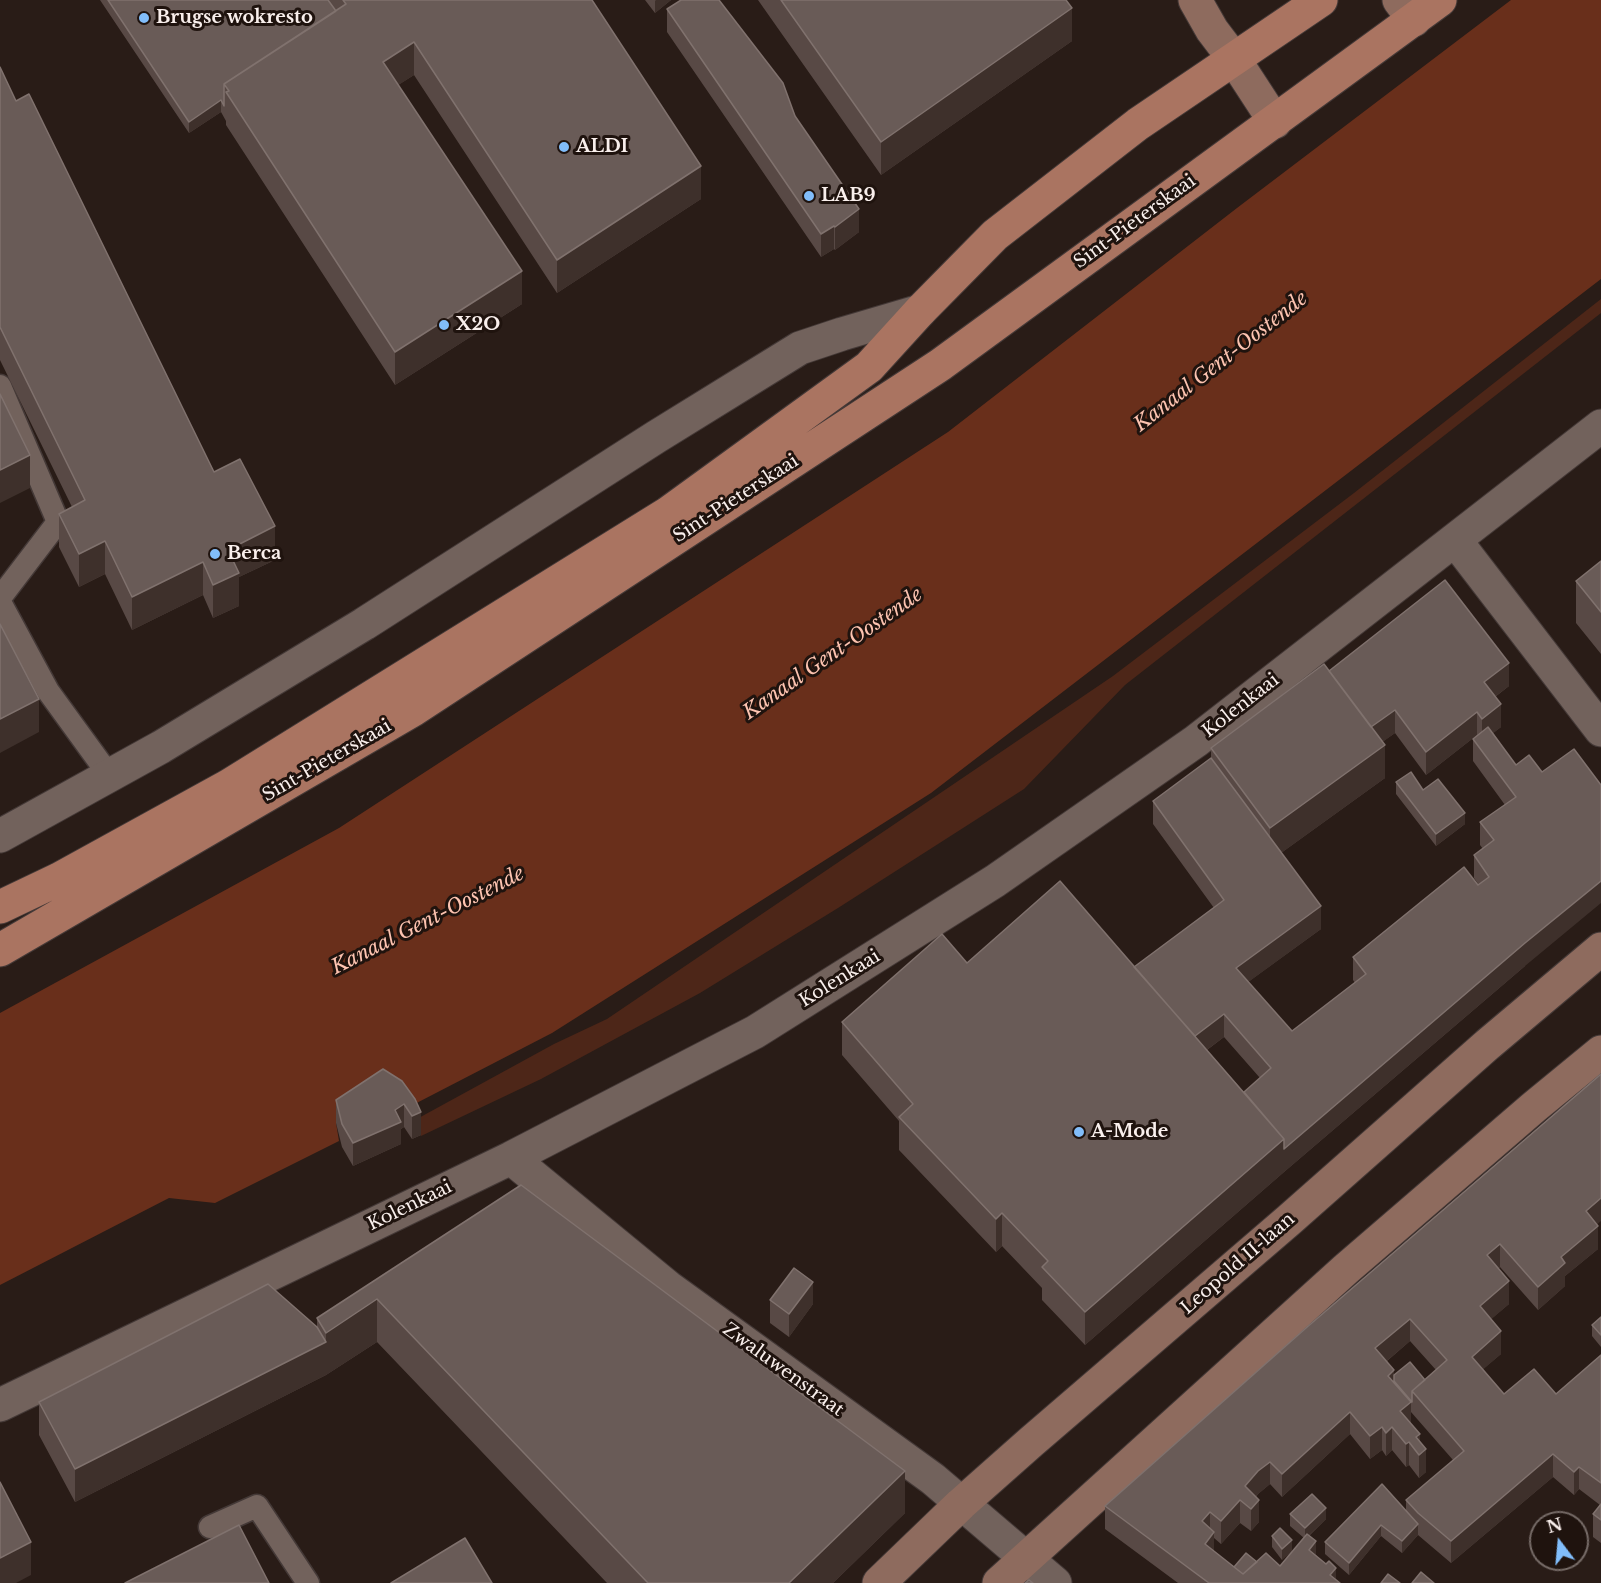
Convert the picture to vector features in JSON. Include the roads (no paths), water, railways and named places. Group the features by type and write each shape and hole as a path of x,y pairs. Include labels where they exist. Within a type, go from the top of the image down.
{"main road":[{"name":"Sint-Pieterskaai","path":"0,907 59,879 228,786 668,513 869,367 995,235 1138,124 1321,0"},
{"name":"Sint-Pieterskaai","path":"0,950 423,704 940,365 1275,122 1407,10 1440,0"}],"street":[{"path":"1195,0 1212,30 1275,122"},
{"name":"Sint-Pieterskaai","path":"0,836 161,747 364,624 656,437 800,348 842,333 920,311"},
{"name":"Kolenkaai","path":"0,1405 511,1158 755,1032 995,881 1196,741 1601,426"},
{"path":"1455,540 1601,730"},
{"name":"Leopold II-laan","path":"879,1583 961,1504 1487,1045 1601,949"},
{"path":"999,1583 1346,1269 1601,1052"},
{"name":"Zwaluwenstraat","path":"511,1158 668,1287 923,1472 1055,1583"}],"lane":[{"path":"0,386 58,522 0,600 48,691 109,776"},
{"path":"210,1527 257,1506 308,1583"}],"water":[{"name":"Kanaal Gent-Oostende","path":"1511,0 1601,0 1601,279 931,793 552,1033 405,1109 336,1123 339,1141 215,1203 169,1198 0,1285 0,1013 339,828 948,432"}],"place":[{"name":"Brugse wokresto","path":"144,18"},
{"name":"ALDI","path":"564,147"},
{"name":"LAB9","path":"809,196"},
{"name":"X2O","path":"444,325"},
{"name":"Berca","path":"215,554"},
{"name":"A-Mode","path":"1079,1132"}]}
